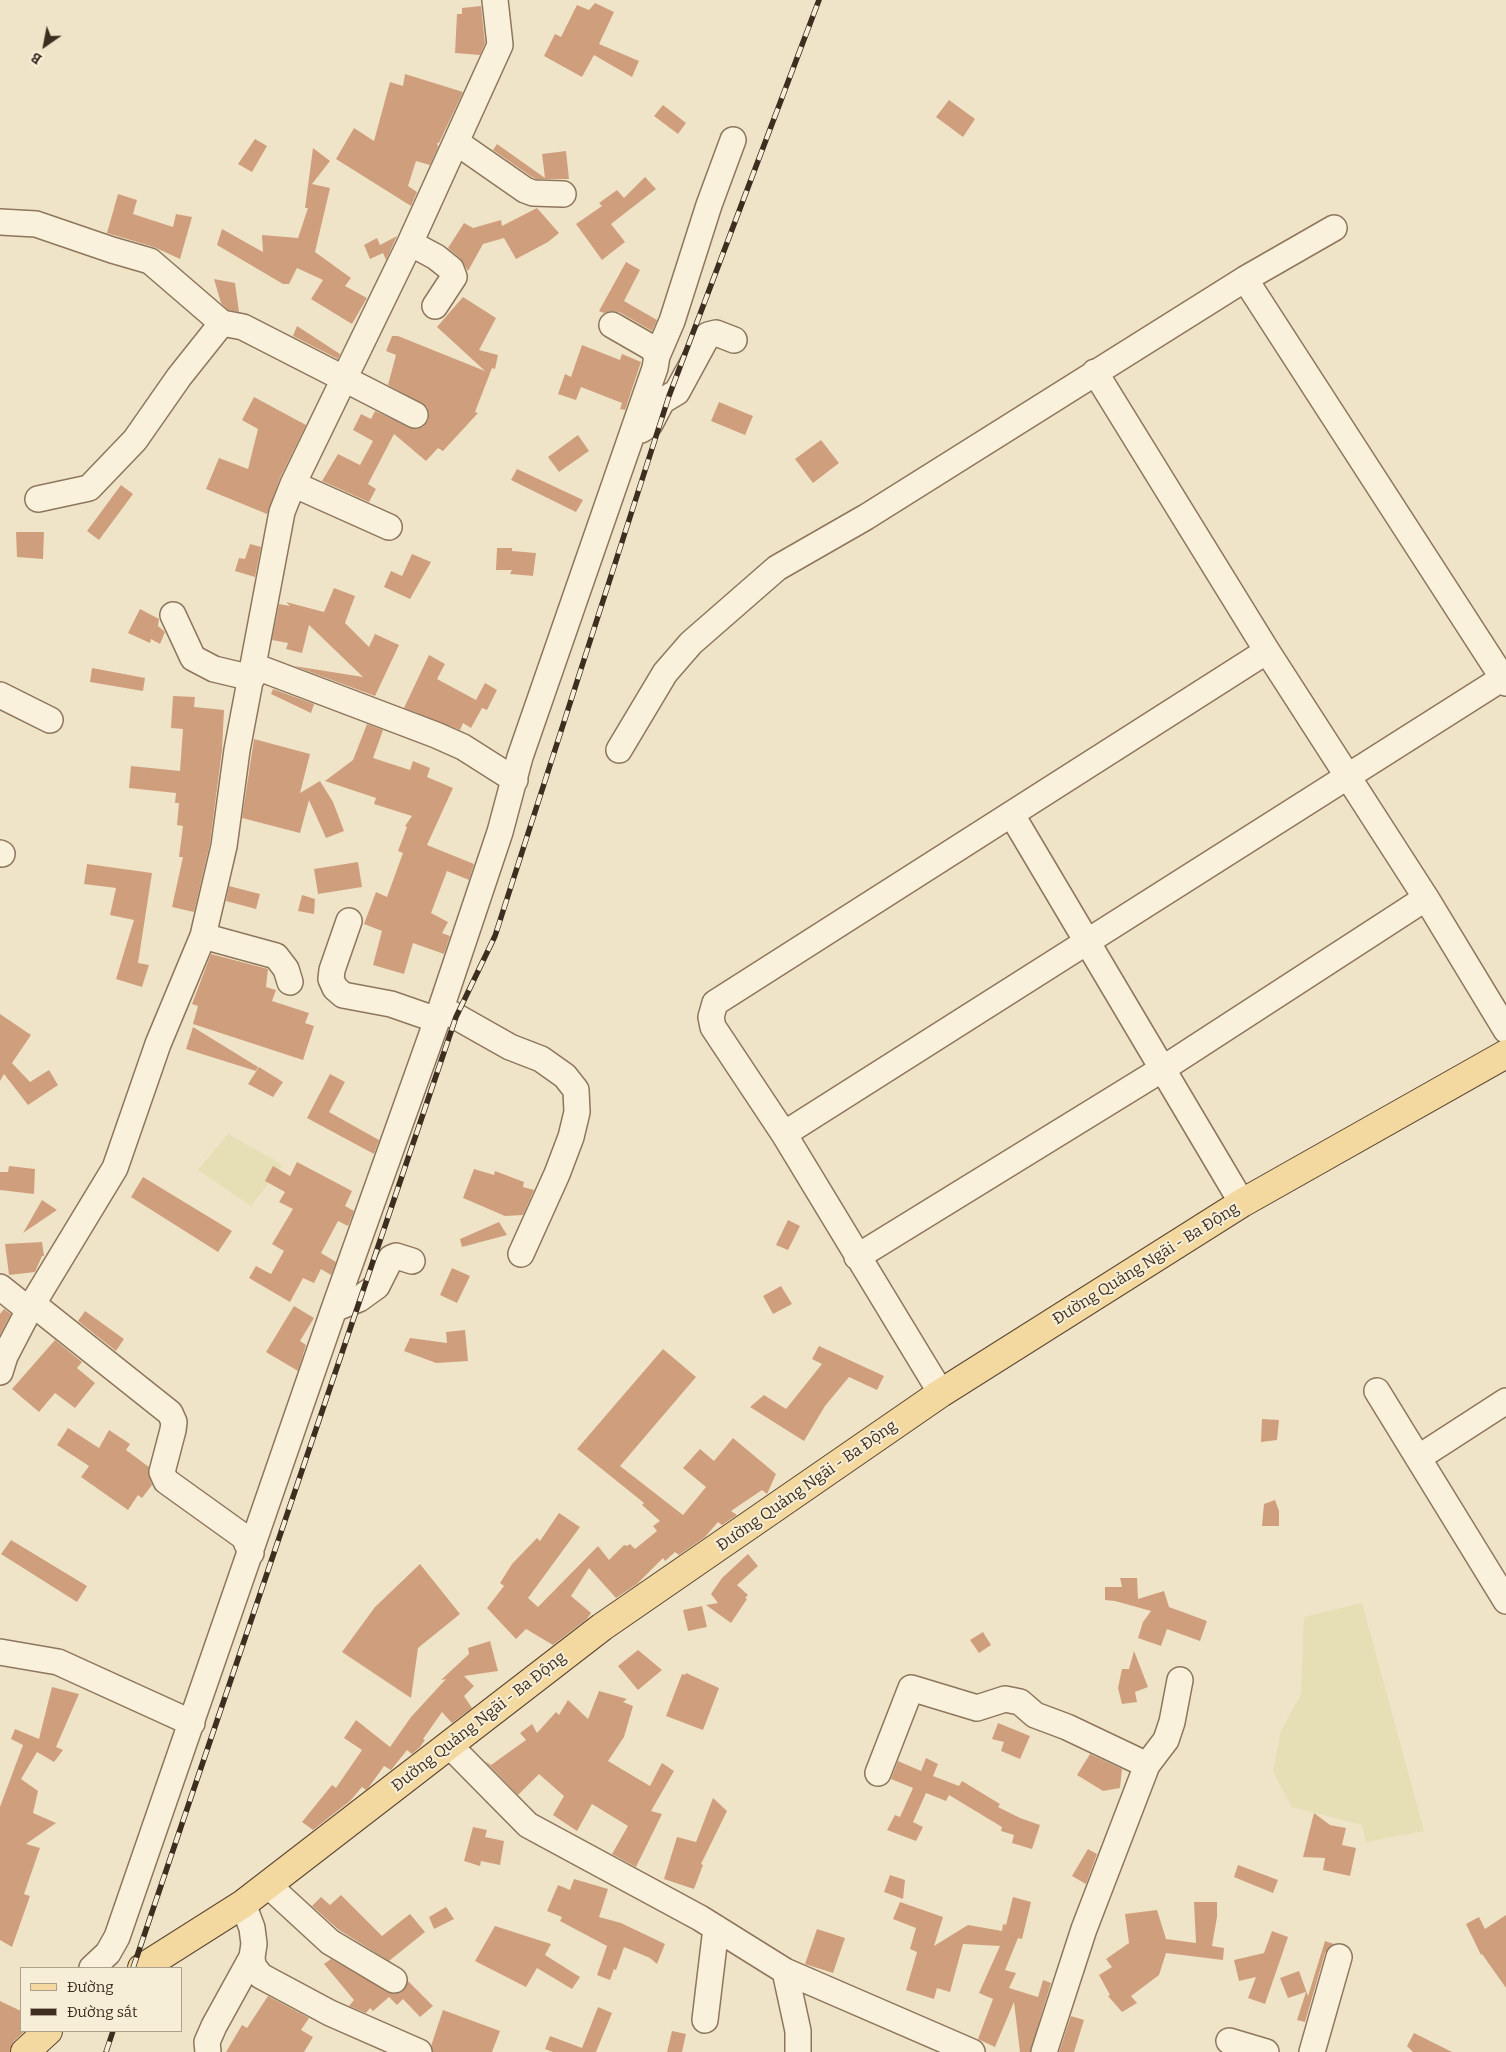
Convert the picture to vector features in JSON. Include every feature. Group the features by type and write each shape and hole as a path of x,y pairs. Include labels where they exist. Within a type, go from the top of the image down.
{"main road":[{"name":"Đường Quảng Ngãi - Ba Động","path":"144,1967 243,1904 602,1627 941,1393 1242,1203 1506,1054"},
{"path":"23,2052 47,2032"}],"street":[{"path":"0,1372 5,1356 31,1307 115,1168 158,1044 203,936 224,846 237,750 282,512 293,484 410,244 500,45 495,0"},
{"path":"93,1967 108,1952 117,1937 192,1723 334,1309 439,1014 500,832 520,757 733,140"},
{"path":"456,142 525,190 533,193 563,194"},
{"path":"0,222 36,224 150,261 222,323 243,327 415,415"},
{"path":"619,750 665,673 691,643 777,568 866,516 1245,279 1334,228"},
{"path":"410,244 436,257 451,269 454,277 435,306"},
{"path":"784,1134 1086,941 1505,679 1245,279"},
{"path":"38,499 89,488 135,440 179,377 222,323"},
{"path":"612,325 652,348 657,356"},
{"path":"633,431 644,429 662,401 677,392 708,334 716,333 734,340"},
{"path":"1095,372 1268,651 1350,776 1506,1030"},
{"path":"293,484 389,528"},
{"path":"173,615 193,658 214,669 253,672 436,735 463,747 515,780"},
{"path":"941,1393 784,1134 712,1027 711,1017 715,1003 921,870 1012,815 1268,651"},
{"path":"0,695 50,720"},
{"path":"1012,815 1164,1068 1242,1203"},
{"path":"857,1257 1164,1068 1426,898"},
{"path":"349,921 332,970 331,979 335,988 343,995 439,1014 510,1047 542,1059 565,1076 576,1090 577,1112 571,1137 557,1174 521,1254"},
{"path":"203,936 276,956 286,969 290,982"},
{"path":"334,1309 359,1299 376,1286 391,1258 396,1256 412,1261"},
{"path":"0,1287 31,1307 170,1413 173,1430 162,1472 166,1481 244,1537 251,1553"},
{"path":"1377,1391 1502,1588"},
{"path":"1418,1458 1506,1402"},
{"path":"0,1652 58,1662 192,1723"},
{"path":"1044,2052 1084,1929 1147,1765 1166,1740 1172,1722 1180,1680"},
{"path":"878,1773 911,1688 977,1708 1004,1699 1020,1702 1035,1715 1067,1727 1147,1765"},
{"path":"449,1745 528,1825 635,1881 785,1971 969,2051"},
{"path":"268,1885 330,1942 394,1980"},
{"path":"208,2052 207,2042 214,2026 252,1957 254,1944 252,1928 243,1904"},
{"path":"705,2020 716,1928"},
{"path":"1312,2052 1339,1956"},
{"path":"252,1957 255,1970 290,1992 330,2013 419,2052"},
{"path":"785,1971 798,2031 798,2052"},
{"path":"23,2052 35,2032"},
{"path":"1229,2041 1266,2052"}],"shaded area":[{"path":"228,1134 283,1165 251,1206 198,1170"},
{"path":"1362,1603 1424,1831 1366,1842 1362,1825 1292,1807 1273,1772 1281,1731 1301,1694 1304,1617"}],"building":[{"path":"595,3 614,12 599,44 639,61 632,77 594,55 582,77 544,56 555,34 561,37 577,5 589,10"},
{"path":"481,6 485,43 480,55 455,53 457,14 462,14 462,8"},
{"path":"405,74 463,92 439,143 437,143 438,147 430,165 416,161 408,186 417,192 411,206 336,159 354,128 374,141 390,82 403,86"},
{"path":"949,100 975,119 963,137 936,117"},
{"path":"663,105 686,123 678,134 654,116"},
{"path":"255,139 267,146 252,172 238,164"},
{"path":"497,144 545,178 542,154 566,151 569,179 536,179 493,150"},
{"path":"313,148 330,161 312,184 330,188 315,252 351,278 345,286 367,298 352,324 311,299 323,280 297,268 289,284 283,284 217,245 222,229 263,252 262,235 298,238 308,208 305,208"},
{"path":"645,177 656,189 611,224 625,242 602,260 576,224 602,206 599,203 617,190 624,198"},
{"path":"118,194 137,200 133,214 173,227 176,214 192,217 180,259 154,247 107,233"},
{"path":"537,208 559,233 548,242 516,259 504,238 483,244 468,271 460,258 448,248 464,223 473,228 501,220 502,226"},
{"path":"397,236 386,260 383,253 370,259 364,245 377,238 380,245"},
{"path":"626,262 640,270 624,301 657,320 652,331 619,312 611,311 604,313 599,311"},
{"path":"214,279 235,283 239,312 228,310 221,303"},
{"path":"463,297 496,318 479,350 498,355 495,369 492,368 475,412 478,413 443,451 438,448 426,461 394,434 368,484 376,489 369,502 322,481 338,454 360,465 373,441 353,430 361,414 371,419 375,411 415,429 423,427 428,421 427,407 388,385 396,355 386,351 392,336 398,336 485,371 437,327"},
{"path":"297,326 340,354 338,359 293,336"},
{"path":"582,345 620,360 622,354 641,362 625,410 620,409 622,403 581,387 576,400 558,394 565,374 571,377"},
{"path":"254,397 306,425 280,478 267,514 206,489 219,458 248,469 258,429 242,420"},
{"path":"719,402 753,416 745,435 711,421"},
{"path":"578,435 589,451 559,472 548,457"},
{"path":"821,440 839,463 813,483 795,459"},
{"path":"517,469 583,500 576,512 511,480"},
{"path":"121,485 133,494 99,540 87,531"},
{"path":"16,532 44,532 43,559 17,557"},
{"path":"250,544 261,547 255,577 235,571 239,558 245,559"},
{"path":"497,548 512,548 512,551 536,553 533,576 510,574 512,570 496,570"},
{"path":"412,554 431,562 410,599 384,587 391,571 402,576"},
{"path":"334,588 355,596 345,623 369,647 375,634 399,645 375,696 294,666 363,677 309,625 302,653 286,649 288,643 272,640 279,604 290,606 286,602 324,612"},
{"path":"140,609 159,619 158,626 165,632 160,644 151,639 150,643 128,633"},
{"path":"429,655 445,664 437,679 476,700 485,683 497,690 487,710 482,708 471,728 463,723 460,730 404,708"},
{"path":"92,668 145,678 143,691 90,682"},
{"path":"273,689 314,704 311,713 271,694"},
{"path":"173,696 195,697 194,707 224,710 222,750 210,843 194,912 172,907 183,857 179,857 183,826 177,825 179,803 175,803 176,793 129,788 131,766 180,771 183,729 171,728"},
{"path":"367,724 383,730 373,758 410,770 413,761 430,768 427,777 453,788 427,845 474,864 469,880 447,871 431,913 448,922 442,933 450,936 444,954 413,943 404,974 373,965 382,931 364,924 376,892 387,897 403,853 398,851 407,827 405,826 412,816 374,804 376,798 325,781 353,760"},
{"path":"254,739 310,754 300,793 320,781 333,802 344,831 326,838 309,800 300,833 242,818"},
{"path":"358,862 362,887 318,894 314,869"},
{"path":"87,864 152,873 138,963 149,965 142,987 116,979 134,920 110,915 116,888 84,884"},
{"path":"229,886 260,894 256,909 226,901"},
{"path":"302,895 315,899 314,914 298,911"},
{"path":"211,954 268,969 266,987 276,990 272,1001 309,1013 305,1023 314,1026 303,1060 193,1024 198,1006 192,1004"},
{"path":"0,1014 31,1035 12,1063 30,1082 49,1070 58,1085 28,1105 4,1074 0,1081"},
{"path":"193,1027 258,1067 256,1071 186,1049"},
{"path":"259,1067 283,1082 273,1097 248,1084"},
{"path":"330,1074 345,1082 329,1112 379,1140 374,1154 307,1118"},
{"path":"297,1162 352,1191 345,1206 354,1211 348,1226 338,1221 321,1253 336,1262 331,1275 321,1269 314,1283 303,1278 290,1302 249,1278 256,1266 271,1274 284,1251 272,1244 293,1209 279,1202 285,1192 265,1181 273,1166 290,1176"},
{"path":"9,1166 35,1169 34,1194 0,1190 0,1172 8,1172"},
{"path":"474,1169 494,1175 495,1171 524,1182 523,1187 534,1190 523,1215 505,1216 463,1198"},
{"path":"143,1177 232,1231 218,1252 131,1197"},
{"path":"42,1200 57,1210 23,1233"},
{"path":"788,1220 800,1226 788,1250 776,1245"},
{"path":"499,1222 507,1235 462,1247 460,1239"},
{"path":"42,1242 44,1256 42,1256 35,1272 9,1275 5,1244"},
{"path":"452,1268 470,1276 457,1303 440,1295"},
{"path":"781,1286 792,1304 773,1314 763,1296"},
{"path":"294,1306 314,1318 300,1341 306,1345 298,1371 266,1352"},
{"path":"4,1309 11,1314 0,1335 0,1314"},
{"path":"85,1311 124,1339 116,1351 78,1321"},
{"path":"465,1330 468,1361 436,1363 404,1351 410,1338 447,1343 446,1332"},
{"path":"55,1340 82,1362 77,1368 95,1383 75,1408 55,1393 39,1412 12,1389"},
{"path":"819,1346 884,1376 877,1390 849,1377 825,1406 804,1441 750,1407 764,1395 786,1409 822,1364 812,1359"},
{"path":"663,1349 696,1377 620,1466 683,1515 706,1487 683,1468 700,1449 714,1461 733,1438 776,1474 767,1494 762,1490 731,1511 737,1515 722,1525 718,1522 705,1537 679,1555 675,1552 665,1561 663,1558 637,1584 616,1598 589,1568 571,1596 591,1613 587,1619 553,1645 526,1629 516,1639 487,1608 504,1586 500,1583 512,1564 537,1538 540,1541 559,1513 580,1527 528,1598 538,1607 598,1546 609,1560 624,1545 630,1544 635,1549 657,1531 653,1526 660,1521 642,1505 644,1503 577,1449"},
{"path":"1262,1419 1279,1420 1277,1440 1261,1442"},
{"path":"68,1428 99,1448 109,1430 130,1444 126,1450 149,1467 149,1477 152,1485 142,1498 138,1495 128,1510 81,1477 89,1466 57,1445"},
{"path":"1275,1500 1279,1511 1279,1526 1262,1526 1264,1504"},
{"path":"11,1540 87,1586 77,1602 1,1554"},
{"path":"748,1554 758,1566 737,1585 748,1595 731,1623 706,1605 718,1603 711,1594 722,1578"},
{"path":"420,1564 460,1614 418,1648 411,1698 342,1652 375,1607"},
{"path":"1120,1578 1137,1578 1138,1599 1164,1591 1169,1607 1207,1621 1200,1641 1167,1629 1161,1646 1138,1638 1143,1622 1151,1611 1105,1600 1105,1587 1122,1587"},
{"path":"702,1606 707,1627 688,1631 683,1610"},
{"path":"983,1632 991,1645 979,1653 970,1640"},
{"path":"490,1641 498,1671 464,1676 474,1686 464,1696 472,1708 452,1723 442,1712 423,1739 425,1740 420,1747 412,1754 407,1750 391,1770 384,1766 366,1790 362,1787 350,1801 313,1830 302,1822 332,1785 336,1788 362,1750 344,1738 356,1720 390,1747 411,1717 446,1679 441,1680 469,1654 468,1648"},
{"path":"638,1650 662,1670 638,1690 618,1666"},
{"path":"1134,1651 1148,1687 1135,1692 1137,1702 1122,1704 1118,1688 1122,1669 1129,1669"},
{"path":"686,1673 719,1688 703,1730 666,1716 682,1674 685,1675"},
{"path":"52,1687 79,1694 56,1747 63,1750 54,1762 37,1752 21,1779 38,1791 33,1813 56,1823 26,1844 40,1848 24,1894 30,1896 12,1947 0,1940 0,1807 23,1745 11,1739 15,1729 39,1739"},
{"path":"599,1691 627,1699 623,1702 633,1706 624,1737 608,1761 650,1786 662,1763 674,1771 651,1811 662,1814 636,1867 612,1854 628,1826 592,1804 577,1831 553,1815 564,1796 539,1774 518,1795 485,1761 491,1765 526,1740 520,1733 532,1724 537,1733 556,1712 559,1715 568,1700 588,1719"},
{"path":"998,1723 1030,1736 1020,1759 1001,1751 1004,1742 992,1739"},
{"path":"1090,1754 1122,1769 1120,1788 1103,1791 1077,1775"},
{"path":"926,1758 938,1764 933,1776 959,1786 962,1781 1000,1804 998,1807 1040,1825 1032,1849 1012,1843 1014,1835 1001,1831 1002,1827 949,1795 946,1801 926,1793 913,1822 923,1827 916,1841 887,1830 895,1815 900,1817 913,1788 891,1779 898,1761 921,1771"},
{"path":"713,1798 727,1811 701,1864 703,1865 694,1889 664,1879 677,1837 696,1842"},
{"path":"1314,1813 1330,1825 1346,1828 1342,1845 1356,1848 1350,1876 1323,1870 1325,1858 1303,1857"},
{"path":"473,1827 487,1830 485,1837 504,1841 500,1865 481,1861 480,1866 464,1861"},
{"path":"1088,1849 1097,1854 1086,1884 1072,1876"},
{"path":"1238,1865 1278,1880 1273,1893 1234,1877"},
{"path":"890,1875 905,1880 903,1899 884,1892"},
{"path":"574,1879 608,1889 599,1917 621,1923 665,1944 657,1964 650,1958 624,1947 616,1970 614,1969 610,1980 597,1975 607,1946 560,1921 562,1917 547,1911 558,1885 570,1890"},
{"path":"341,1895 382,1936 410,1914 425,1932 389,1961 339,1930 312,1906 321,1897 330,1905"},
{"path":"1013,1897 1031,1902 1022,1939 1018,1938 1005,1970 1016,1973 1009,1988 1038,1997 1043,1980 1051,1983 1030,2052 1020,2052 1014,2002 995,2047 978,2039 993,1999 979,1993 1000,1946 963,1944 950,1992 937,1988 934,1999 906,1990 917,1952 910,1949 916,1928 893,1919 900,1902 943,1917 934,1946 968,1925 1002,1931 1003,1924 1006,1925"},
{"path":"1194,1902 1217,1902 1217,1917 1212,1946 1224,1948 1223,1960 1166,1953 1159,1975 1131,1996 1137,2003 1122,2012 1108,1996 1110,1995 1099,1975 1112,1967 1106,1959 1129,1943 1125,1914 1157,1910 1166,1939 1196,1943"},
{"path":"446,1907 454,1919 434,1929 429,1917"},
{"path":"1506,1915 1506,1988 1481,1955 1466,1924 1479,1917 1485,1929"},
{"path":"495,1926 551,1944 545,1955 580,1977 572,1989 537,1968 526,1987 475,1961"},
{"path":"817,1929 845,1938 833,1973 805,1964"},
{"path":"1272,1931 1288,1937 1265,2004 1248,1998 1256,1977 1239,1981 1234,1960 1264,1953"},
{"path":"1325,1941 1334,1944 1325,1953 1305,2022 1297,2020 1306,1992 1288,1998 1280,1978 1299,1971 1308,1996"},
{"path":"331,1959 393,1994 401,1992 408,1981 433,2006 420,2017 403,1999 397,2005 389,1997 373,2011 370,2008 366,2013 349,2006 354,2000 324,1964"},
{"path":"268,1996 309,2018 301,2030 313,2037 304,2052 226,2052 242,2025 247,2028"},
{"path":"0,2001 20,2011 20,2032 24,2032 14,2041 10,2052 0,2052"},
{"path":"598,2007 612,2013 596,2052 553,2052 545,2049 550,2036 582,2048"},
{"path":"443,2010 500,2031 492,2052 433,2052 431,2046"},
{"path":"1071,2016 1084,2020 1074,2052 1059,2052"},
{"path":"672,2031 686,2034 682,2052 667,2052"},
{"path":"1414,2033 1452,2052 1413,2052 1407,2046"}],"railway":[{"path":"133,1967 456,1017 495,936 669,396 819,0"},
{"path":"106,2052 113,2032"}]}
